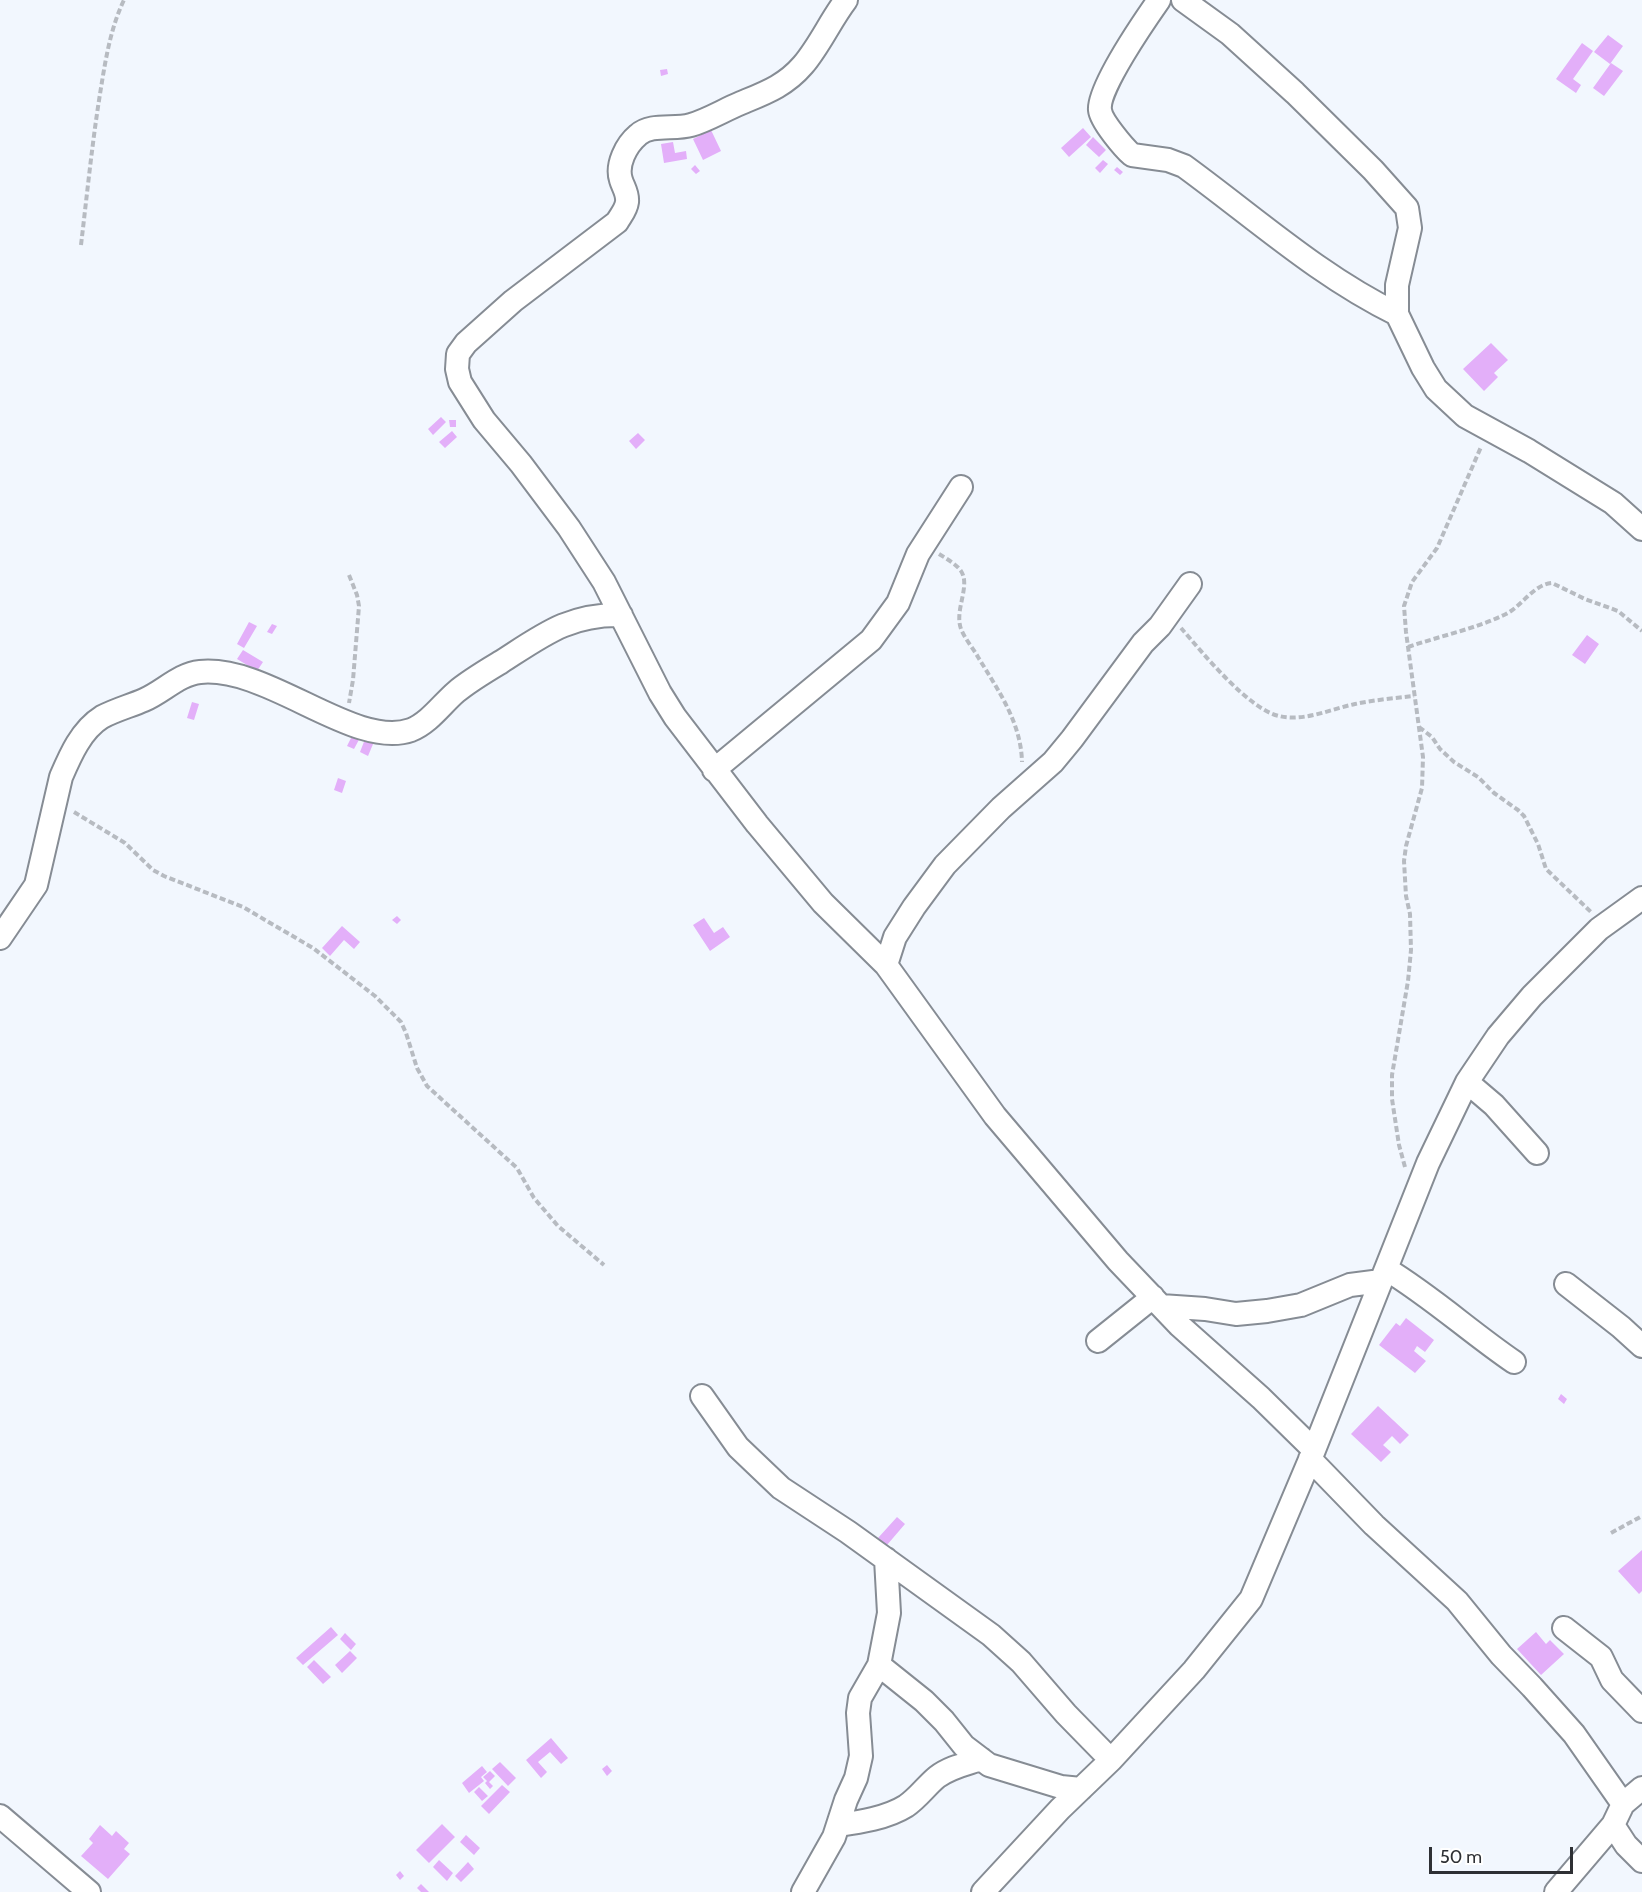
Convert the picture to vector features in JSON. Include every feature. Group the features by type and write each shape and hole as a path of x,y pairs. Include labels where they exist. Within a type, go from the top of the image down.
{"street":[{"path":"846,0 836,12 815,49 785,81 760,97 689,126 646,130 637,135 626,150 620,164 620,179 627,200 625,210 617,222 513,301 466,343 458,354 460,382 473,404 569,528 604,582 660,693 714,770 823,903 886,965 995,1116 1078,1216 1157,1302 1179,1325 1261,1398 1374,1525 1457,1601 1501,1655 1574,1734 1623,1804"},
{"path":"1158,0 1132,40 1109,82 1101,100 1102,118 1132,155 1168,160 1184,166 1270,233 1332,276 1397,314"},
{"path":"1183,0 1230,34 1295,93 1374,170 1407,208 1410,228 1397,285 1397,314 1423,368 1436,389 1465,416 1529,451 1613,503 1642,529"},
{"path":"714,770 871,640 898,603 912,568 925,544 961,487"},
{"path":"886,965 895,937 945,865 1024,786 1053,762 1190,584"},
{"path":"0,938 36,885 55,801 66,766 83,735 100,718 146,700 186,675 199,672 219,672 247,677 367,729 387,733 411,730 422,724 457,691 542,635 582,618 621,615"},
{"path":"983,1892 1111,1760 1216,1646 1251,1599 1312,1455 1433,1151 1467,1082 1516,1012 1604,926 1642,898"},
{"path":"1467,1082 1494,1105 1537,1153"},
{"path":"1098,1341 1157,1302 1236,1314 1267,1311 1301,1305 1350,1285 1384,1275 1419,1290 1470,1331 1514,1362"},
{"path":"1566,1284 1642,1346"},
{"path":"702,1396 738,1447 781,1488 886,1559 991,1635 1022,1662 1066,1714 1111,1760"},
{"path":"803,1892 823,1859 856,1778 861,1756 858,1713 860,1698 879,1665 889,1613 886,1559"},
{"path":"1564,1628 1601,1657 1612,1680 1642,1711"},
{"path":"879,1665 924,1701 964,1746 989,1765 1061,1787 1082,1789"},
{"path":"838,1825 891,1813 905,1807 952,1768 981,1759"},
{"path":"1556,1892 1613,1825 1623,1804 1642,1788"},
{"path":"0,1816 89,1892"},
{"path":"1613,1825 1626,1845 1642,1861"}],"path":[{"path":"81,245 93,141 106,60 124,0"},
{"path":"1422,1180 1411,1174 1403,1162 1392,1099 1393,1065 1410,958 1410,923 1404,861 1408,834 1422,788 1423,757 1404,606 1409,590 1419,572 1437,548 1488,430"},
{"path":"925,544 952,562 962,572 965,584 958,613 959,622 962,632 1017,727 1024,786"},
{"path":"347,722 359,606 349,574"},
{"path":"1408,647 1480,625 1506,614 1518,607 1546,583 1552,583 1585,599 1618,611 1642,632"},
{"path":"1168,614 1259,708 1279,716 1316,715 1358,703 1414,696"},
{"path":"1418,727 1432,737 1440,749 1454,762 1478,777 1494,793 1518,810 1533,833 1549,874 1576,897 1604,926"},
{"path":"55,801 125,843 153,870 243,907 313,948 375,996 401,1022 417,1068 427,1086 517,1168 534,1198 558,1226 604,1265"},
{"path":"1611,1533 1642,1516"}],"building":[{"path":"1608,35 1623,46 1610,64 1594,52"},
{"path":"1582,43 1593,51 1573,79 1581,85 1576,93 1556,79"},
{"path":"1611,63 1623,71 1604,96 1593,88"},
{"path":"667,69 668,74 661,76 660,70"},
{"path":"1083,128 1091,137 1069,157 1061,148"},
{"path":"711,130 721,151 703,160 693,139"},
{"path":"1093,137 1106,150 1099,157 1086,145"},
{"path":"673,142 675,153 686,151 687,159 664,163 661,144"},
{"path":"1103,160 1108,164 1100,173 1095,168"},
{"path":"695,165 700,171 696,174 691,169"},
{"path":"1117,167 1123,172 1120,175 1114,170"},
{"path":"1491,343 1508,360 1494,373 1498,377 1484,391 1463,369"},
{"path":"441,417 446,422 433,435 428,429"},
{"path":"449,420 456,420 456,427 450,427"},
{"path":"452,431 457,437 445,448 439,442"},
{"path":"638,433 645,440 636,449 629,441"},
{"path":"249,622 257,626 244,648 237,644"},
{"path":"272,624 277,626 272,634 267,632"},
{"path":"1587,635 1599,644 1585,664 1572,655"},
{"path":"243,650 263,662 257,671 237,659"},
{"path":"192,702 199,704 194,720 187,718"},
{"path":"354,732 361,736 354,749 347,746"},
{"path":"367,734 376,737 368,756 360,752"},
{"path":"338,778 346,781 342,793 334,790"},
{"path":"397,916 401,920 397,924 392,920"},
{"path":"704,918 714,933 723,927 730,937 710,951 693,925"},
{"path":"342,926 360,942 354,949 344,940 330,956 322,948"},
{"path":"1406,1318 1434,1340 1425,1352 1417,1346 1414,1351 1426,1361 1415,1373 1379,1345 1396,1323 1400,1326"},
{"path":"1561,1394 1567,1399 1564,1404 1558,1399"},
{"path":"1378,1406 1409,1435 1400,1444 1392,1436 1383,1445 1391,1452 1381,1462 1351,1434"},
{"path":"897,1517 905,1524 887,1545 878,1538"},
{"path":"1642,1550 1642,1591 1639,1594 1618,1571"},
{"path":"331,1627 338,1635 303,1665 296,1658"},
{"path":"1536,1632 1546,1644 1550,1640 1564,1654 1541,1675 1517,1649"},
{"path":"345,1633 356,1644 351,1650 340,1639"},
{"path":"350,1651 357,1658 342,1673 335,1665"},
{"path":"314,1660 331,1677 323,1684 307,1667"},
{"path":"551,1738 568,1758 561,1764 550,1752 538,1762 547,1772 541,1778 526,1760"},
{"path":"500,1762 516,1778 508,1786 492,1769"},
{"path":"607,1765 612,1771 607,1776 602,1769"},
{"path":"482,1766 487,1772 481,1777 484,1781 469,1793 462,1783"},
{"path":"490,1771 495,1776 489,1782 493,1786 490,1789 483,1777"},
{"path":"502,1785 510,1792 489,1814 481,1806"},
{"path":"479,1787 488,1796 482,1801 474,1792"},
{"path":"442,1824 455,1837 429,1863 416,1850"},
{"path":"100,1825 112,1836 116,1831 129,1843 124,1849 130,1854 108,1879 81,1856 93,1843 89,1839"},
{"path":"466,1835 480,1848 474,1855 460,1842"},
{"path":"439,1860 453,1873 447,1881 433,1867"},
{"path":"468,1862 474,1869 461,1882 455,1876"},
{"path":"400,1871 404,1876 400,1880 396,1875"},
{"path":"421,1884 429,1892 421,1892 417,1888"}]}
